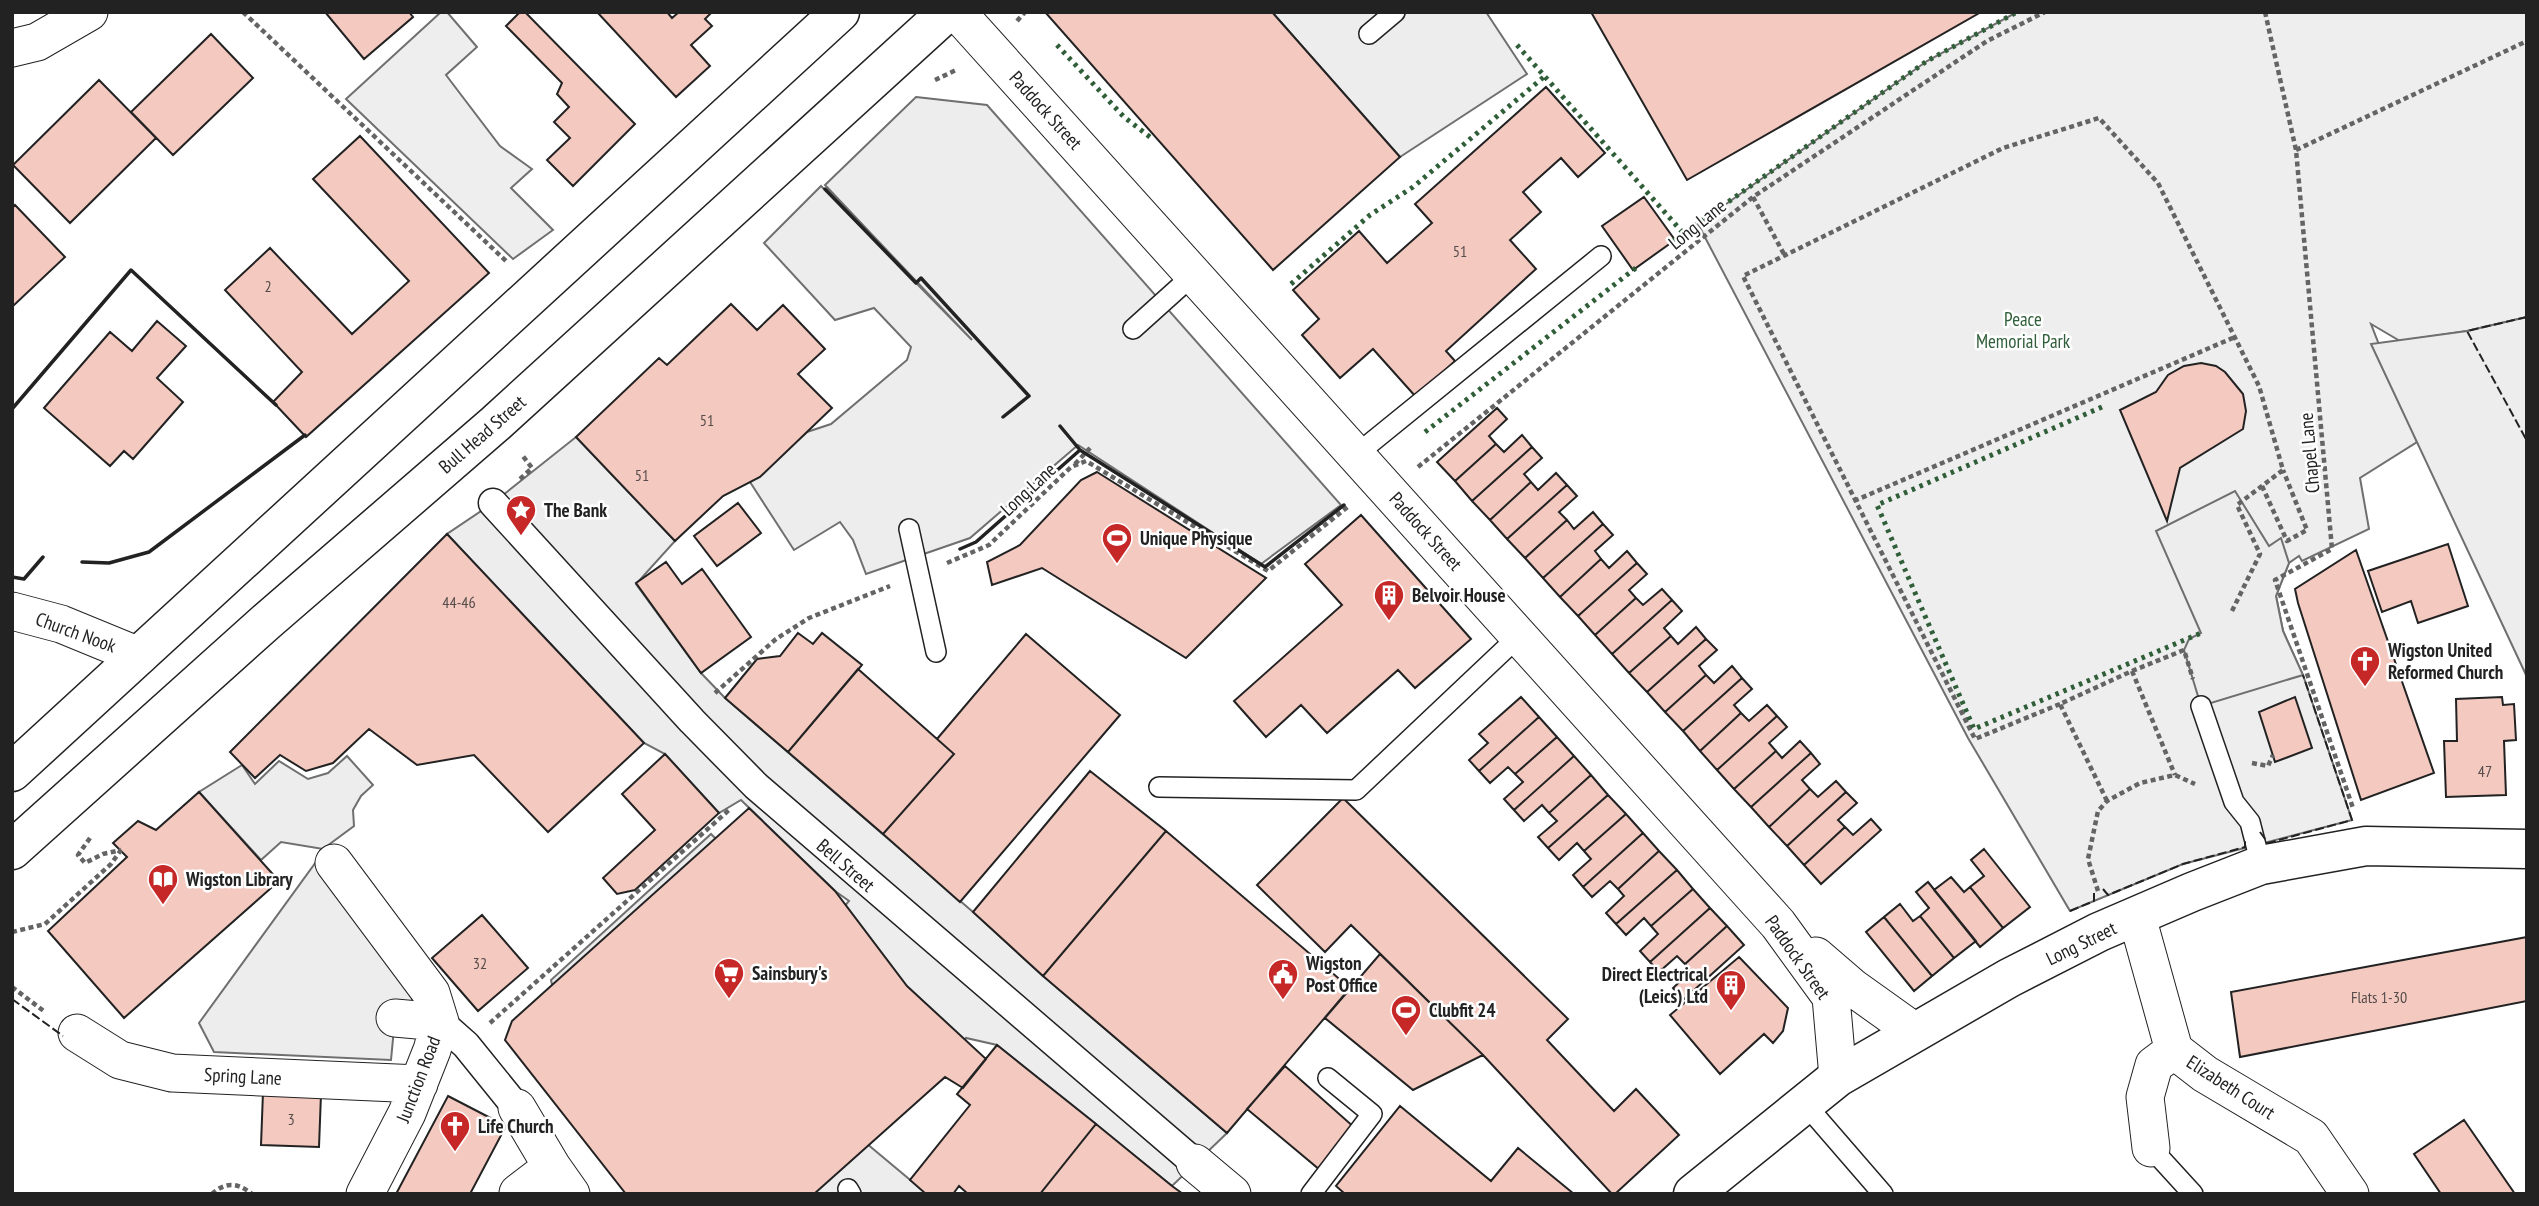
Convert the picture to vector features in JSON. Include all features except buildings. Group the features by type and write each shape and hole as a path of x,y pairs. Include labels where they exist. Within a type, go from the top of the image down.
{"main road":[{"path":"12,772 840,12"},
{"name":"Bull Head Street","path":"12,850 247,639 496,424 947,12"},
{"name":"Long Street","path":"1693,1194 1838,1077 2010,978 2099,932 2192,892 2261,865 2366,846 2527,849"}],"street":[{"path":"12,48 37,42 89,12"},
{"name":"Paddock Street","path":"957,12 1778,924 1831,998 1838,1077"},
{"name":"Bell Street","path":"493,503 692,722 755,786 1232,1194"},
{"name":"Church Nook","path":"12,611 61,624 139,656"},
{"name":"Junction Road","path":"334,863 431,993 453,1034 419,1084 365,1194"},
{"name":"Elizabeth Court","path":"2137,917 2174,1050 2205,1074 2311,1137 2350,1194"},
{"path":"1778,924 1852,987 1915,1032"},
{"path":"395,1018 453,1034 517,1108 561,1180 518,1193"},
{"name":"Spring Lane","path":"77,1033 120,1060 172,1073 419,1084"},
{"path":"2151,1148 2145,1097 2154,1065 2174,1050"}],"lane":[{"path":"1369,34 1395,12"},
{"path":"1376,475 1601,256"},
{"path":"1133,329 1193,275"},
{"path":"909,529 936,652"},
{"path":"1159,787 1356,790 1519,636"},
{"path":"2202,706 2234,802 2250,822 2261,865"},
{"path":"1311,1194 1372,1114 1328,1078"},
{"path":"1806,1105 1883,1194"},
{"path":"2151,1148 2193,1194"}],"path":[{"path":"243,12 538,290"},
{"name":"Long Lane","path":"692,722 718,690 776,639 809,618 989,545 1072,467 1086,461 1268,570 1376,475 1753,198 1987,41 2045,12"},
{"name":"Chapel Lane","path":"2265,12 2296,150 2332,549 2275,580 2366,846"},
{"path":"2296,150 2527,41"},
{"path":"2202,706 2184,650 1975,738 1743,276 2003,149 2099,118 2158,183 2259,387 2283,470 2306,530 2287,541 2262,486"},
{"path":"1753,198 1785,256"},
{"path":"1854,501 2235,337"},
{"path":"1072,467 1092,446"},
{"path":"2232,611 2260,554 2237,505 2283,470"},
{"path":"2132,671 2175,775"},
{"path":"2060,704 2107,801"},
{"path":"2099,932 2100,899 2088,859 2098,811 2107,801 2140,783 2175,775 2234,802"},
{"path":"453,1034 755,786"},
{"path":"12,932 45,924 111,864 121,850 103,854 85,863 78,855 90,838"},
{"path":"212,1194 227,1184 238,1185 252,1194"}],"green space":[{"path":"441,12 447,12 477,47 446,75 500,146 532,169 511,188 553,230 513,259 346,99"},
{"name":"Peace Memorial Park","path":"2017,12 2527,12 2527,317 2467,331 2400,341 2371,324 2417,442 2360,478 2369,529 2302,561 2299,556 2289,563 2276,596 2283,631 2303,675 2352,820 2183,864 2070,911 1968,738 1698,224 1927,61"}],"shaded area":[{"path":"1272,12 1486,12 1527,74 1400,157"},
{"path":"916,97 987,105 1341,505 1261,564 1078,445 970,538 866,574 853,540 840,522 794,550 750,482 807,432 831,424 907,360 911,347 874,308 835,320 764,243 821,186 972,340 825,185"},
{"path":"2527,317 2527,677 2371,344 2467,331"},
{"path":"576,437 675,541 636,584 701,673 725,698 1227,1133 1172,1186 997,1045 966,1038 945,1077 866,1143 927,1194 637,1194 556,1002 551,980 711,834 782,904 833,920 849,901 835,891 741,800 719,813 665,754 644,743 447,534 493,503"},
{"path":"2235,491 2269,546 2281,538 2289,563 2276,596 2283,631 2303,675 2201,706 2184,650 2189,639 2201,633 2156,531"},
{"path":"347,756 373,785 361,796 353,810 354,826 323,849 281,842 261,860 199,792 242,765 255,784 279,761 308,779 328,773"},
{"path":"316,862 416,996 395,1018 391,1060 214,1052 199,1023"}],"hedge":[{"path":"1673,241 1927,61 2017,12"},
{"path":"1057,45 1124,117 1150,137"},
{"path":"1517,45 1684,234"},
{"path":"1291,284 1370,215 1413,187 1545,76"},
{"path":"1425,432 1637,267"},
{"path":"2102,407 1877,505 1974,729 2201,633"}],"fence":[{"path":"2527,317 2467,331 2527,441"},
{"path":"2260,832 2268,843 2352,820 2303,675"},
{"path":"2103,889 2108,895 2183,864 2245,847 2245,839"},
{"path":"2070,911 2094,901 2094,892"},
{"path":"12,999 63,1036"}],"wall":[{"path":"825,189 916,283 921,278 1029,396 1003,417"},
{"path":"12,409 131,270 276,405"},
{"path":"1060,426 1080,450"},
{"path":"82,562 109,563 149,552 305,435"},
{"path":"960,549 976,542 1080,450 1265,567 1344,505"},
{"path":"12,577 24,579 43,557"}],"place":[{"name":"The Bank","path":"521,537"},
{"name":"Unique Physique","path":"1117,565"},
{"name":"Belvoir House","path":"1389,622"},
{"name":"Wigston United Reformed Church","path":"2365,688"},
{"name":"Wigston Library","path":"163,906"},
{"name":"Sainsbury's","path":"729,1000"},
{"name":"Wigston Post Office","path":"1283,1001"},
{"name":"Direct Electrical (Leics) Ltd","path":"1731,1012"},
{"name":"Clubfit 24","path":"1406,1037"},
{"name":"Life Church","path":"455,1153"}]}
